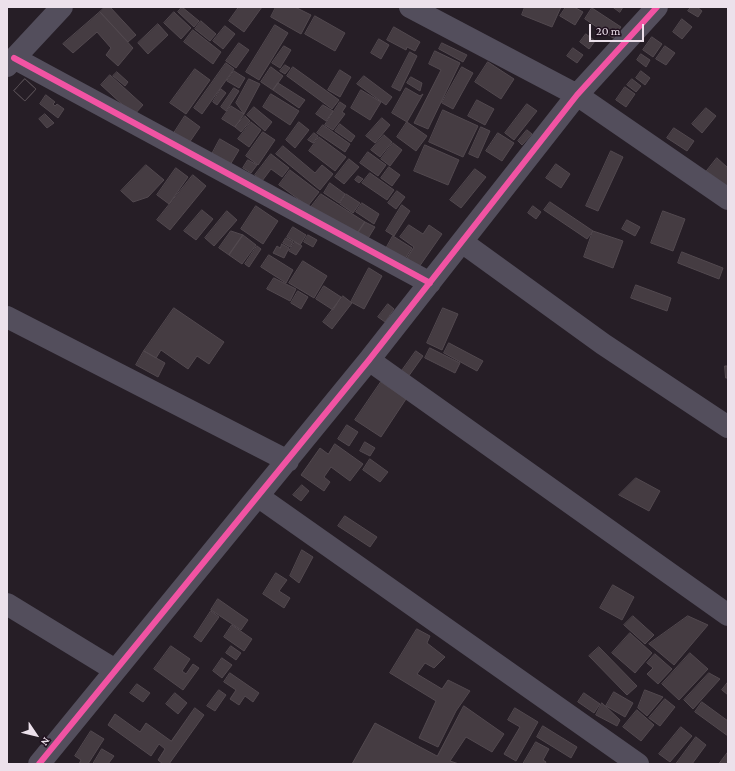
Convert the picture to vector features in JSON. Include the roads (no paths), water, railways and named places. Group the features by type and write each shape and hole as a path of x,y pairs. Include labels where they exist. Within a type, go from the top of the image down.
{"street":[{"path":"62,7 10,62 430,283"},
{"path":"410,7 577,95 728,200"},
{"path":"39,764 288,461 577,95 657,7"},
{"path":"462,242 603,344 728,427"},
{"path":"7,318 288,461"},
{"path":"369,360 728,615"},
{"path":"259,497 638,764"},
{"path":"7,604 115,670"}]}
